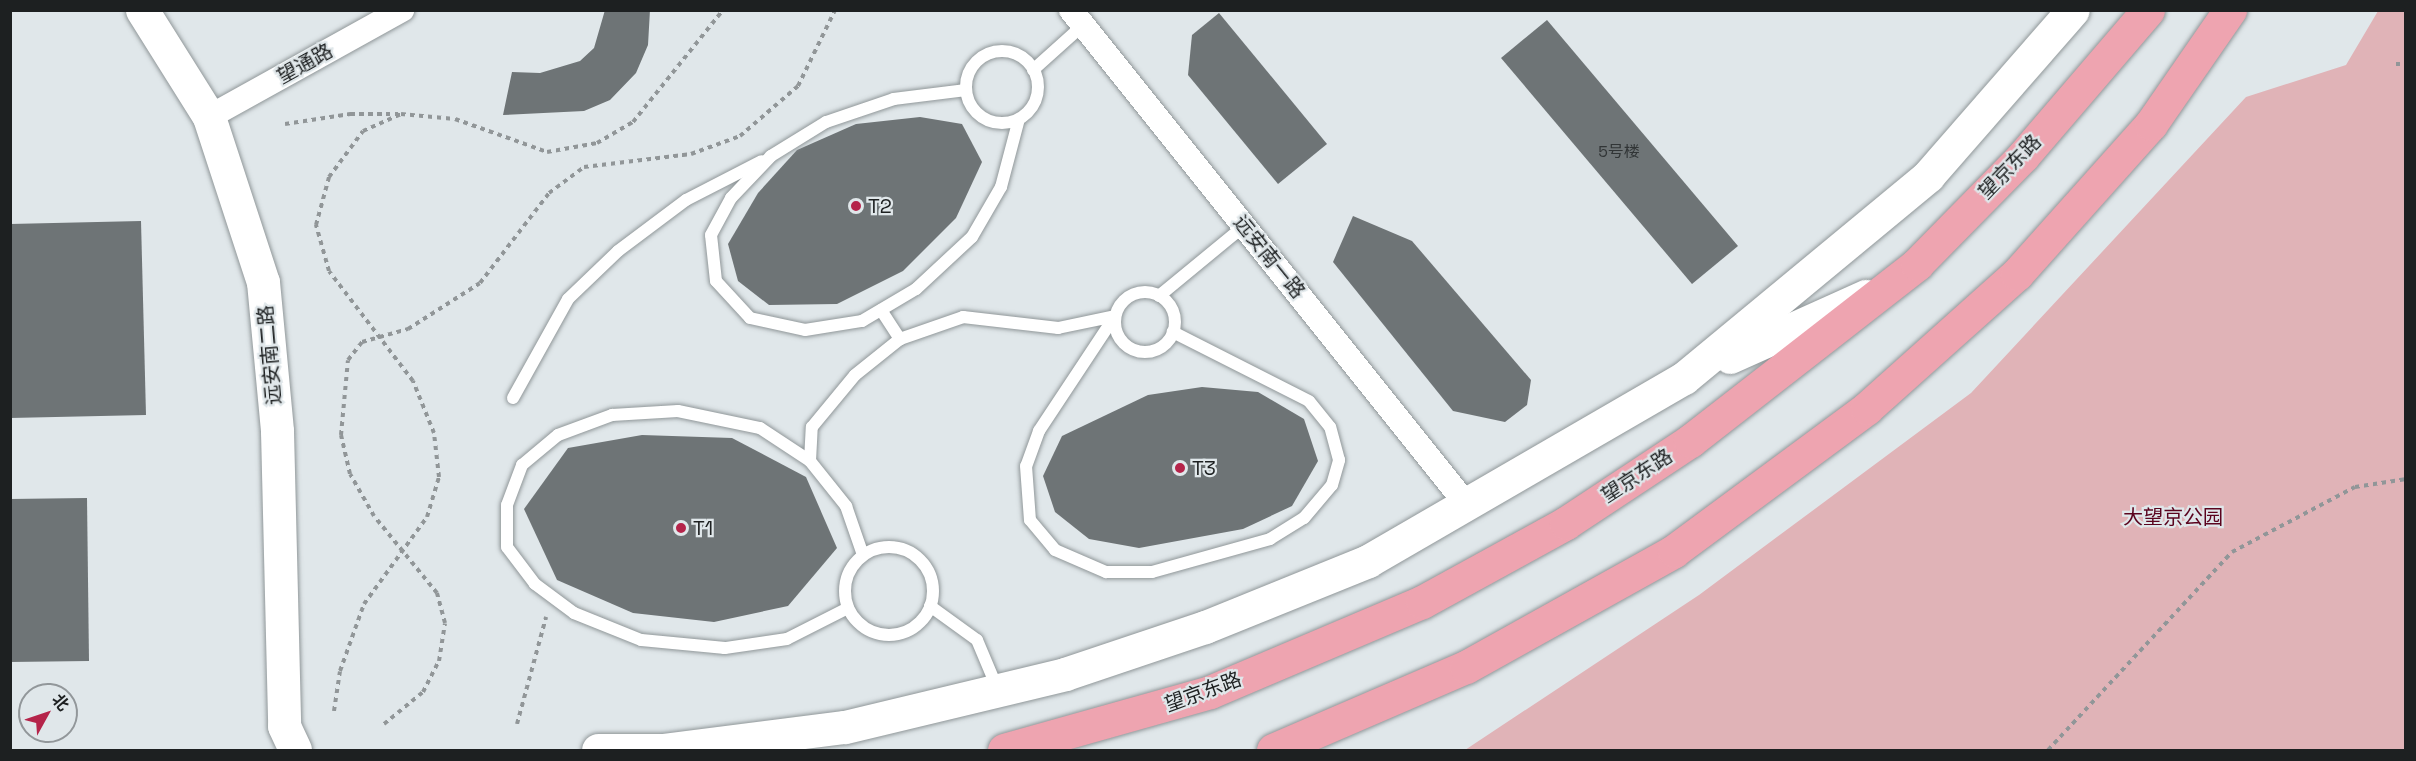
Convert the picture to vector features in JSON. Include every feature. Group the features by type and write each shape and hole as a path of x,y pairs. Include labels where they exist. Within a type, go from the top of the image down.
{"main road":[{"name":"望京东路","path":"1004,750 1210,692 1422,602 1566,523 1690,441 1890,285 2023,156 2148,10"},
{"path":"1273,750 1466,667 1674,551 1867,408 2025,265 2151,124 2230,10"}],"street":[{"name":"远安南二路","path":"142,10 209,117 263,282 277,431 290,738"},
{"name":"望通路","path":"209,117 402,10"},
{"path":"1684,378 1928,176 2073,10"},
{"name":"远安南一路","path":"1077,18 1467,505"},
{"path":"598,750 662,750 845,727 998,690 1205,627 1368,561 1684,378 1890,285"}],"lane":[{"path":"771,156 731,198 711,235 716,281 750,318 805,330 862,321 916,289 972,237 1001,187 1019,119 1034,103 1033,70 1077,18"},
{"path":"1019,119 986,120 966,90 972,67 992,53 1015,54 1033,70"},
{"path":"513,398 568,298 618,251 686,200 771,156 826,122 894,99 966,90"},
{"path":"1173,332 1309,400 1330,427 1339,460 1334,477 1304,518 1270,539 1152,572 1106,572 1055,550 1030,520 1026,466 1039,431 1115,316 1132,295 1159,296 1244,226"},
{"path":"1115,316 1122,342 1140,352 1160,348 1173,332 1173,312 1159,296"},
{"path":"880,310 900,339"},
{"path":"810,461 812,427 855,375 900,339 963,317 1058,328 1115,316"},
{"path":"848,608 787,639 725,648 641,640 574,613 551,596 507,547 507,505 522,465 558,435 612,415 678,411 760,428 810,461 846,506 863,555"},
{"path":"889,547 915,556 931,578 930,606 911,629 890,634 868,630 848,608 846,578 863,555 889,547"},
{"path":"930,606 977,640 998,690"}],"path":[{"path":"285,124 350,114 401,114 455,119 547,152 597,143 641,114 663,90 688,48 723,10"},
{"path":"384,724 423,692 439,661 445,623 437,593 404,548 374,516 350,474 341,435 348,360 362,342 448,309 480,283 549,193 584,167 691,154 740,136 798,86 835,10"},
{"path":"2396,64 2406,64"},
{"path":"334,711 340,671 364,604 427,517 440,477 434,433 413,381 381,336 329,271 315,225 329,177 363,131 401,114"},
{"path":"2048,750 2232,552 2355,487 2406,479"},
{"path":"517,724 551,596"}],"green space":[{"name":"大望京公园","path":"2378,11 2406,11 2405,750 1465,750 1699,595 1971,393 2246,97 2346,65"}],"building":[{"path":"605,10 650,10 648,45 636,73 610,100 584,111 503,115 512,72 540,73 580,61 594,48"},
{"path":"1219,13 1327,144 1278,184 1188,75 1192,35"},
{"path":"1547,20 1738,246 1692,284 1501,58"},
{"name":"T2","path":"920,117 962,124 982,162 956,218 903,271 837,304 769,305 738,281 728,244 758,193 797,150 856,124"},
{"path":"1353,216 1412,241 1531,380 1527,405 1505,422 1453,411 1333,262"},
{"path":"141,221 146,415 10,418 10,224"},
{"name":"T3","path":"1202,387 1258,392 1304,419 1318,461 1292,506 1243,529 1139,548 1089,539 1055,512 1043,476 1062,436 1148,395"},
{"name":"T1","path":"642,435 732,438 806,477 837,548 788,606 714,622 633,613 557,580 524,509 568,448"},
{"path":"87,498 89,661 10,662 10,499"}],"place":[{"name":"T2","path":"856,206"},
{"name":"T3","path":"1180,468"},
{"name":"T1","path":"681,528"}]}
